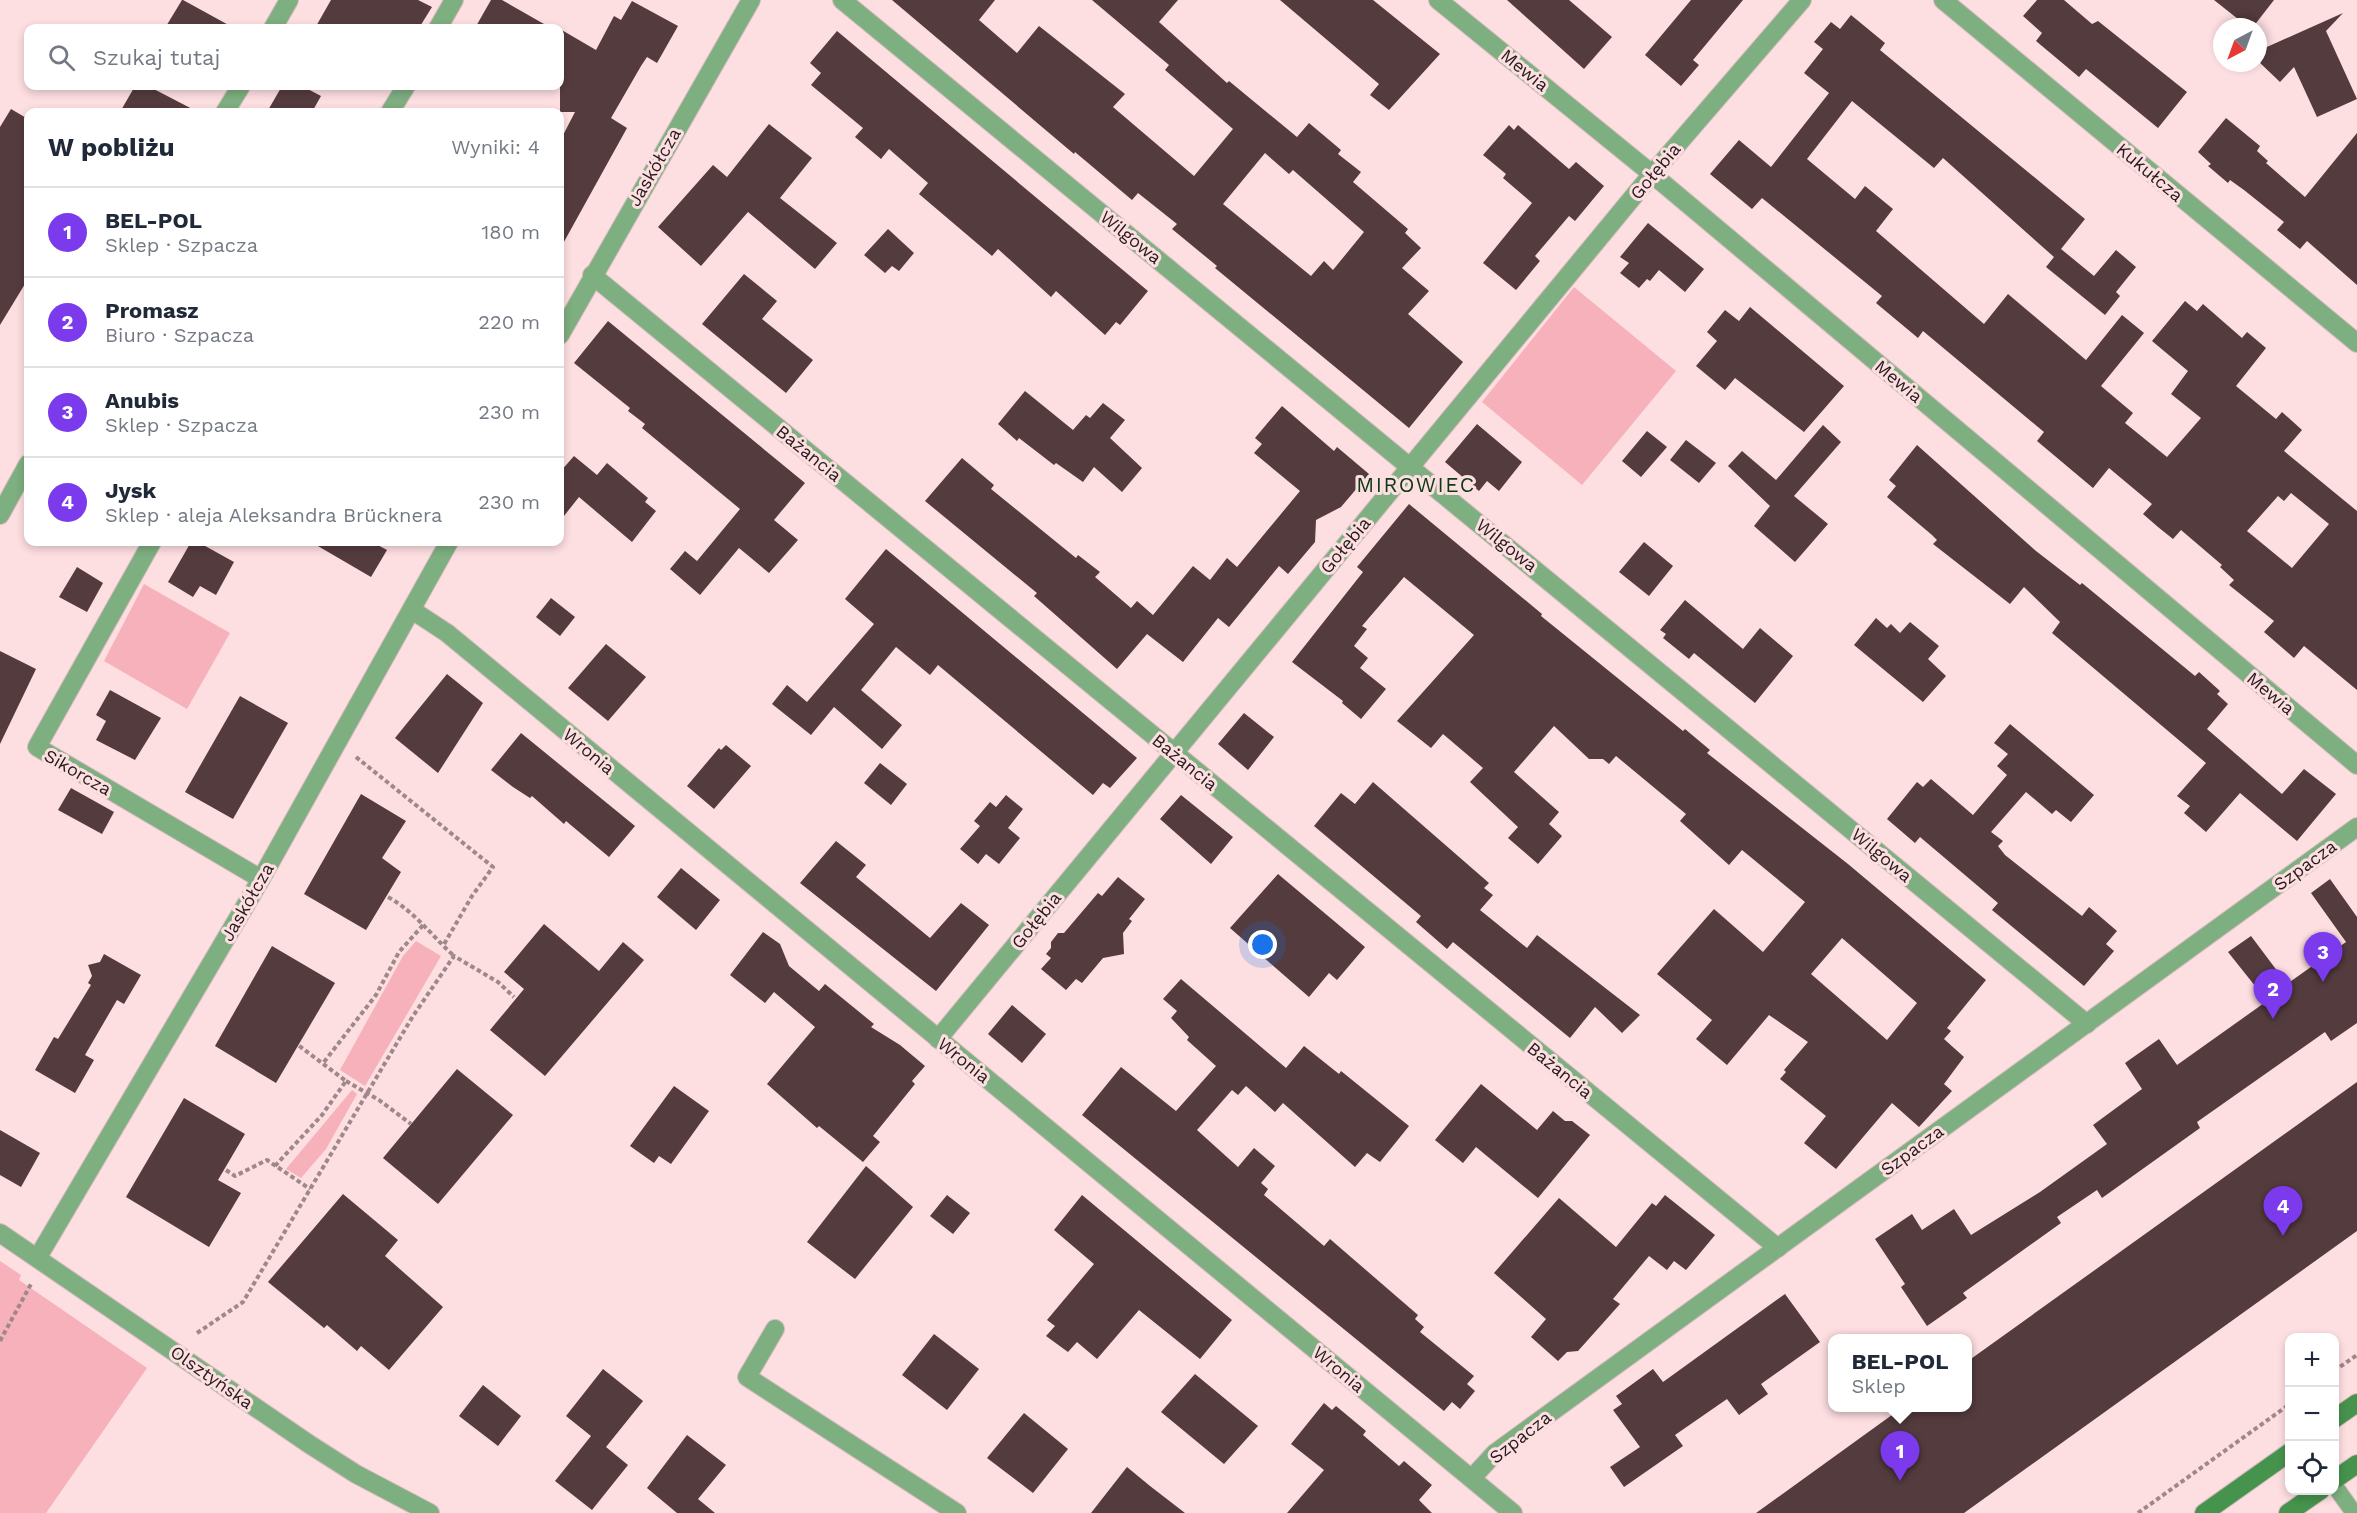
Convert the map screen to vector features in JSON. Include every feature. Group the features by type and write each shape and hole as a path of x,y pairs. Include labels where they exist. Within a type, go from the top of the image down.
{"main road":[{"path":"2339,1416 2357,1403"},
{"path":"2204,1513 2285,1455"},
{"path":"2339,1477 2357,1464"},
{"path":"2288,1513 2315,1495"}],"street":[{"path":"275,24 289,0"},
{"path":"440,24 454,0"},
{"name":"Jaskółcza","path":"564,328 751,0"},
{"name":"Wilgowa","path":"842,0 2087,1024"},
{"name":"Mewia","path":"1438,0 1652,174 2357,765"},
{"name":"Gołębia","path":"938,1039 1410,465 1652,174 1802,0"},
{"name":"Kukułcza","path":"1943,0 2357,343"},
{"path":"227,108 238,90"},
{"path":"392,108 404,90"},
{"name":"Bażancia","path":"592,275 1778,1248"},
{"path":"0,515 24,471"},
{"name":"Sikorcza","path":"150,546 37,747 261,879"},
{"name":"Jaskółcza","path":"38,1257 261,879 447,546"},
{"name":"Wronia","path":"412,610 447,633 1513,1513"},
{"name":"Szpacza","path":"1472,1478 1495,1453 2357,827"},
{"name":"Olsztyńska","path":"0,1233 356,1474 430,1513"},
{"path":"775,1329 747,1377 957,1513"}],"lane":[{"path":"2339,1492 2354,1513"}],"path":[{"path":"353,755 493,867 472,896 443,946"},
{"path":"388,897 403,905 424,924 429,934 454,956 498,982 514,997"},
{"path":"324,1062 376,995 399,952 424,924"},
{"path":"197,1333 243,1302 413,1016 454,956"},
{"path":"298,1045 411,1124"},
{"path":"276,1166 322,1115 346,1080"},
{"path":"226,1170 235,1176 267,1160 310,1189"},
{"path":"0,1341 30,1288"},
{"path":"2339,1368 2357,1355"},
{"path":"2138,1513 2285,1407"}],"shaded area":[{"path":"1574,287 1676,371 1582,485 1482,402"},
{"path":"144,584 230,633 187,709 104,661"},
{"path":"416,941 441,956 365,1086 340,1070 403,956"},
{"path":"352,1090 357,1094 326,1149 301,1178 286,1169"},
{"path":"0,1261 21,1275 19,1280 147,1368 46,1513 0,1513"}],"building":[{"path":"183,0 227,24 167,24"},
{"path":"331,0 418,0 432,7 421,24 317,24"},
{"path":"491,0 502,0 544,24 477,24"},
{"path":"892,0 995,0 979,20 1017,53 1039,26 1125,94 1113,107 1194,176 1233,129 1165,70 1169,65 1092,0 1178,0 1159,22 1227,83 1229,81 1297,137 1309,123 1341,150 1338,154 1361,172 1353,182 1408,229 1405,233 1421,248 1402,268 1429,291 1408,314 1463,362 1409,428 1215,268 1217,266 1172,229 1177,224 1138,193 1132,200 1075,152 1074,154","holes":["1265,153 1289,174 1293,170 1364,232 1333,270 1324,261 1311,276 1223,204"]},
{"path":"1280,0 1373,0 1440,54 1389,110 1370,95 1379,84"},
{"path":"1507,0 1569,0 1612,37 1584,69"},
{"path":"1691,0 1743,0 1693,60 1699,65 1681,86 1645,55"},
{"path":"2037,0 2064,0 2092,24 2098,21 2187,92 2158,128 2086,69 2079,77 2036,41 2042,33 2023,16"},
{"path":"2214,0 2274,0 2260,18 2237,18"},
{"path":"632,1 678,26 657,63 647,57 611,118 627,128 564,242 564,133 575,112 564,112 564,108 560,108 560,90 564,90 564,31 596,50 614,16 621,20"},
{"path":"2343,13 2326,31 2357,99 2317,117 2294,67 2280,82 2267,70 2267,47"},
{"path":"1851,15 1885,43 1880,50 2085,219 2061,249 2094,276 2116,250 2136,267 2116,292 2120,296 2105,315 2046,267 2054,257 1943,158 1934,168 1852,101 1807,159 1855,199 1865,186 1893,209 1876,231 1984,324 2008,294 2086,360 2122,315 2144,333 2101,386 2133,413 2125,423 2167,457 2201,418 2171,394 2188,371 2152,341 2185,301 2197,311 2203,304 2242,338 2247,332 2266,348 2236,386 2276,419 2282,412 2302,430 2284,451 2357,511 2357,690 2304,646 2294,658 2264,632 2274,621 2229,585 2234,580 2220,567 2222,565 2181,530 2173,539 2158,527 2143,514 2152,504 2109,468 2093,488 2037,441 2044,432 1923,331 1918,338 1876,303 1882,296 1762,198 1752,209 1710,174 1739,140 1771,167 1829,93 1804,73 1823,49 1814,42 1831,22 1840,29","holes":["2291,493 2329,524 2292,568 2247,531 2278,496 2284,501"]},
{"path":"837,31 1148,291 1120,325 1116,322 1105,335 1056,291 1051,297 998,249 992,256 919,194 928,183 889,149 881,159 855,137 863,128 811,85 821,73 810,63"},
{"path":"133,90 156,90 190,108 122,108"},
{"path":"280,90 310,90 321,96 314,108 269,108"},
{"path":"11,109 24,117 24,286 0,325 0,127"},
{"path":"2226,118 2260,146 2257,151 2268,161 2266,163 2305,197 2357,133 2357,285 2307,241 2300,249 2277,230 2284,222 2244,190 2230,180 2228,183 2208,166 2211,164 2198,152"},
{"path":"769,124 812,158 780,198 837,243 815,269 748,212 701,266 658,227 713,165 727,177"},
{"path":"1509,125 1514,130 1518,125 1569,169 1576,162 1604,186 1575,221 1569,216 1535,256 1540,261 1516,290 1483,263 1532,203 1503,178 1506,174 1483,155"},
{"path":"1648,223 1704,269 1685,292 1659,270 1650,281 1647,279 1639,288 1620,273 1629,263 1620,257"},
{"path":"888,229 914,253 899,271 892,266 885,273 864,255"},
{"path":"744,274 777,301 762,319 813,360 786,393 702,324"},
{"path":"1750,307 1844,386 1804,432 1735,378 1725,390 1696,366 1717,341 1707,332 1725,310 1739,321"},
{"path":"608,321 805,483 774,520 798,540 769,573 739,548 700,595 670,569 685,551 697,561 740,509 642,428 645,424 628,411 630,408 574,363"},
{"path":"1025,391 1073,430 1086,415 1090,418 1103,403 1125,420 1110,438 1142,468 1122,492 1094,467 1083,482 1056,463 1054,465 1019,438 1017,441 998,424"},
{"path":"1282,406 1334,451 1337,447 1369,474 1341,507 1316,520 1315,542 1288,574 1279,566 1229,627 1218,618 1183,662 1147,634 1117,669 1034,596 1037,593 925,501 962,458 994,485 991,489 1076,558 1078,555 1100,572 1095,577 1131,608 1137,601 1153,615 1193,566 1210,580 1227,558 1237,567 1300,491 1254,453 1262,444 1255,438"},
{"path":"1477,424 1522,462 1499,491 1487,481 1479,491 1445,462"},
{"path":"1823,425 1841,442 1794,496 1828,524 1795,562 1754,526 1770,506 1728,466 1742,451 1776,480"},
{"path":"1647,431 1667,447 1641,477 1622,461"},
{"path":"1686,440 1716,463 1699,483 1670,460"},
{"path":"1917,445 2036,551 2080,585 2082,583 2195,676 2199,672 2220,691 2217,694 2228,704 2207,729 2282,794 2304,769 2336,794 2297,841 2240,793 2206,832 2184,813 2190,806 2177,796 2206,763 2052,633 2060,622 2024,587 2010,604 1933,544 1937,540 1887,497 1896,486 1889,480"},
{"path":"574,456 597,475 607,463 648,498 645,502 656,511 632,542 579,497 564,516 564,467"},
{"path":"1409,504 1542,614 1541,616 1683,731 1685,729 1710,750 1707,753 1848,864 1986,980 1947,1028 1951,1031 1944,1039 1964,1057 1944,1084 1952,1091 1919,1127 1892,1103 1836,1169 1804,1143 1826,1116 1780,1079 1786,1072 1784,1070 1808,1042 1769,1015 1727,1065 1696,1039 1712,1020 1657,974 1714,909 1763,952 1805,902 1742,850 1729,865 1680,821 1686,814 1616,756 1609,764 1603,759 1589,759 1554,726 1514,772 1559,812 1549,824 1562,836 1538,864 1508,838 1518,827 1470,782 1483,768 1443,734 1431,748 1397,721 1474,635 1404,577 1362,626 1367,629 1354,646 1368,658 1360,668 1386,689 1361,719 1342,703 1343,701 1292,662 1363,572 1357,567","holes":["1842,938 1917,1003 1887,1040 1811,974"]},
{"path":"1644,542 1673,566 1649,596 1619,572"},
{"path":"189,546 205,546 234,562 216,595 200,586 193,597 168,582"},
{"path":"318,546 380,546 387,550 371,577"},
{"path":"886,549 1137,758 1110,788 1103,783 1093,795 938,665 930,675 896,647 861,690 902,725 882,749 834,707 811,735 772,704 787,685 807,702 874,624 845,599"},
{"path":"77,567 103,583 87,612 59,597"},
{"path":"551,598 575,617 560,636 536,617"},
{"path":"1685,600 1743,649 1760,628 1793,656 1755,703 1694,653 1689,659 1663,638 1666,634 1660,630"},
{"path":"1876,618 1887,628 1891,624 1900,633 1910,622 1939,646 1928,659 1946,676 1923,702 1854,645"},
{"path":"606,644 646,677 608,721 568,688"},
{"path":"0,651 36,669 0,744"},
{"path":"447,674 483,703 438,773 395,738"},
{"path":"110,690 161,718 135,760 96,740 106,721 96,715"},
{"path":"240,696 288,723 233,819 185,792"},
{"path":"1244,713 1274,737 1248,770 1218,744"},
{"path":"2010,724 2094,795 2071,822 2056,810 2052,814 2026,792 1991,832 2003,841 1998,846 2005,855 2082,916 2089,907 2117,931 2106,944 2114,951 2084,986 1992,910 1998,903 1920,837 1915,843 1887,819 1917,782 1923,787 1931,779 1973,815 2007,775 1997,766 2008,754 1994,743"},
{"path":"521,733 635,826 609,857 566,821 564,824 532,796 530,798 491,770"},
{"path":"726,745 751,766 714,809 687,786 719,748 721,750"},
{"path":"880,763 907,784 891,805 864,783"},
{"path":"1373,782 1489,883 1484,888 1493,895 1480,910 1527,948 1537,935 1640,1015 1622,1033 1595,1007 1570,1038 1453,942 1447,949 1416,922 1421,916 1314,826 1341,793 1355,804"},
{"path":"71,788 114,812 102,834 58,810"},
{"path":"361,794 406,821 382,858 401,872 366,930 304,894"},
{"path":"1006,795 1023,809 1008,828 1020,838 999,864 986,854 978,864 960,849 980,826 974,821 990,802 996,807"},
{"path":"1181,795 1233,837 1211,864 1160,819"},
{"path":"836,841 866,865 856,877 930,938 961,903 989,925 936,991 800,883"},
{"path":"681,868 720,900 696,930 657,897"},
{"path":"1278,874 1365,947 1337,980 1329,973 1309,997 1230,928"},
{"path":"1118,877 1145,899 1129,919 1132,921 1123,933 1124,954 1103,958 1082,983 1076,979 1066,990 1041,969 1051,958 1046,954 1051,948 1051,942 1058,933 1064,933 1098,893 1102,896"},
{"path":"2330,879 2357,917 2357,1023 2331,1041 2325,1032 2197,1122 2200,1128 2102,1198 2097,1190 2057,1217 2061,1223 1963,1293 1967,1298 1927,1326 1901,1287 1905,1284 1875,1239 1912,1214 1922,1230 1954,1209 1971,1235 2040,1192 2107,1144 2093,1125 2142,1089 2125,1063 2159,1039 2177,1065 2267,1001 2228,952 2251,936 2287,984 2346,942 2311,893"},
{"path":"544,924 599,971 623,942 644,960 545,1076 490,1030 524,989 504,972"},
{"path":"763,932 780,944 789,966 819,991 825,984 874,1024 871,1027 900,1045 925,1066 912,1081 915,1084 873,1136 880,1142 863,1162 819,1126 817,1128 767,1084 815,1027 774,992 765,1003 730,975"},
{"path":"272,946 335,983 276,1083 215,1046"},
{"path":"104,954 141,975 124,1004 117,1000 85,1055 94,1060 75,1093 35,1070 54,1037 58,1039 91,985 88,983 92,976 88,965 100,962"},
{"path":"1181,979 1286,1068 1304,1046 1339,1074 1341,1071 1409,1126 1380,1162 1367,1153 1355,1167 1283,1103 1275,1112 1246,1086 1238,1095 1232,1090 1197,1130 1238,1167 1254,1148 1275,1166 1261,1183 1268,1189 1264,1195 1324,1246 1330,1239 1418,1315 1415,1319 1424,1327 1420,1332 1474,1376 1467,1384 1475,1391 1460,1409 1452,1402 1444,1411 1082,1115 1121,1067 1176,1111 1216,1066 1187,1040 1189,1037 1171,1018 1177,1011 1163,999"},
{"path":"1012,1005 1046,1034 1022,1063 988,1034"},
{"path":"457,1069 513,1115 438,1204 383,1158"},
{"path":"2357,1082 2357,1231 1964,1513 1756,1513 1896,1412 1972,1412 1972,1358"},
{"path":"1481,1084 1537,1130 1553,1111 1565,1121 1572,1121 1590,1135 1538,1198 1476,1147 1463,1163 1435,1140"},
{"path":"674,1086 709,1111 671,1164 659,1156 654,1163 630,1146"},
{"path":"184,1098 245,1134 218,1180 241,1193 209,1247 126,1197"},
{"path":"0,1130 40,1153 21,1187 0,1175"},
{"path":"866,1166 913,1207 855,1279 807,1242"},
{"path":"343,1194 398,1240 385,1256 443,1307 389,1370 361,1346 357,1351 327,1325 324,1328 268,1282"},
{"path":"947,1195 970,1213 953,1234 930,1216"},
{"path":"1082,1195 1232,1320 1200,1359 1139,1310 1097,1359 1077,1342 1068,1352 1046,1336 1055,1326 1047,1320 1094,1264 1054,1230"},
{"path":"1665,1195 1715,1235 1686,1270 1674,1261 1667,1270 1649,1256 1613,1299 1620,1304 1578,1351 1567,1352 1558,1361 1531,1337 1546,1319 1494,1273 1559,1198 1616,1247 1652,1203 1656,1206"},
{"path":"1785,1294 1820,1342 1761,1384 1768,1394 1739,1415 1727,1399 1675,1435 1683,1446 1624,1487 1610,1467 1640,1447 1613,1410 1622,1404 1616,1396 1653,1369 1663,1382"},
{"path":"934,1334 979,1369 947,1410 902,1375"},
{"path":"603,1369 643,1401 606,1447 628,1465 592,1510 555,1481 591,1436 566,1416"},
{"path":"1195,1374 1258,1426 1224,1464 1161,1412"},
{"path":"483,1385 521,1416 498,1446 459,1416"},
{"path":"1324,1403 1332,1410 1336,1406 1366,1431 1363,1435 1399,1466 1404,1461 1432,1485 1419,1500 1432,1513 1287,1513 1324,1470 1291,1444"},
{"path":"1024,1413 1068,1449 1033,1493 987,1458"},
{"path":"687,1435 726,1465 698,1499 715,1513 677,1513 647,1488"},
{"path":"1127,1467 1150,1486 1185,1513 1091,1513"}],"place":[{"name":"Anubis","path":"2323,982"},
{"name":"Promasz","path":"2273,1019"},
{"name":"Jysk","path":"2283,1236"},
{"name":"BEL-POL","path":"1900,1481"}],"district":[{"name":"MIROWIEC","path":"1416,484"}]}
